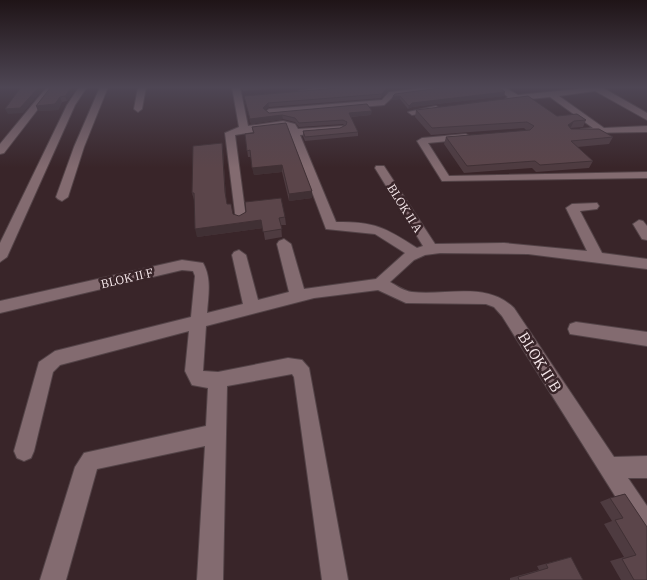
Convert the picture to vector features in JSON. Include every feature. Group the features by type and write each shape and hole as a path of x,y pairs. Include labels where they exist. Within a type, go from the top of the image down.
{"street":[{"path":"0,151 29,114"},
{"path":"0,257 67,114"},
{"path":"62,197 93,114"},
{"path":"242,114 244,129"},
{"path":"579,114 603,131"},
{"path":"240,218 230,132 286,124 292,126 331,226 364,227 379,230 415,253"},
{"path":"294,132 340,128"},
{"path":"572,132 647,128"},
{"path":"476,136 424,140 422,144 446,179 453,180 647,175"},
{"name":"BLOK II A","path":"380,168 431,249"},
{"path":"593,206 572,208 597,256"},
{"path":"639,224 647,236"},
{"path":"284,244 298,296"},
{"path":"24,451 44,368 55,359 298,296 320,291 380,284 400,262 415,253 431,249 477,246 534,248 647,264"},
{"path":"239,255 252,308"},
{"name":"BLOK II F","path":"0,307 182,265 193,265 198,266 202,276 197,323"},
{"name":"BLOK II B","path":"380,284 414,298 488,298 499,303 508,312 647,526"},
{"path":"197,323 194,371 198,378 218,380 288,366 301,369 305,380 335,580"},
{"path":"576,329 647,338"},
{"path":"210,580 218,380"},
{"path":"53,580 86,467 91,460 215,434"},
{"path":"608,468 647,466"}],"building":[{"path":"249,114 350,114 358,132 305,137 303,131 340,128 346,125 347,122 343,120 299,123 295,118 282,115 250,119"},
{"path":"420,114 554,114 557,116 577,114 586,120 574,121 568,125 571,129 599,129 613,137 571,141 593,161 540,165 535,161 467,166 446,137 530,130 534,126 527,122 432,128"},
{"path":"286,123 312,191 289,194 282,165 252,168 250,150 247,151 245,134 254,133 252,127"},
{"path":"222,143 225,192 227,204 231,204 233,214 239,216 246,212 245,202 281,198 285,217 279,218 282,229 263,232 261,220 195,229 194,193 192,193 193,146"},
{"path":"625,494 647,527 647,580 634,580 622,559 636,555 615,520 623,518 610,498"},
{"path":"571,557 583,580 519,580 518,577 548,568 546,564"}]}
